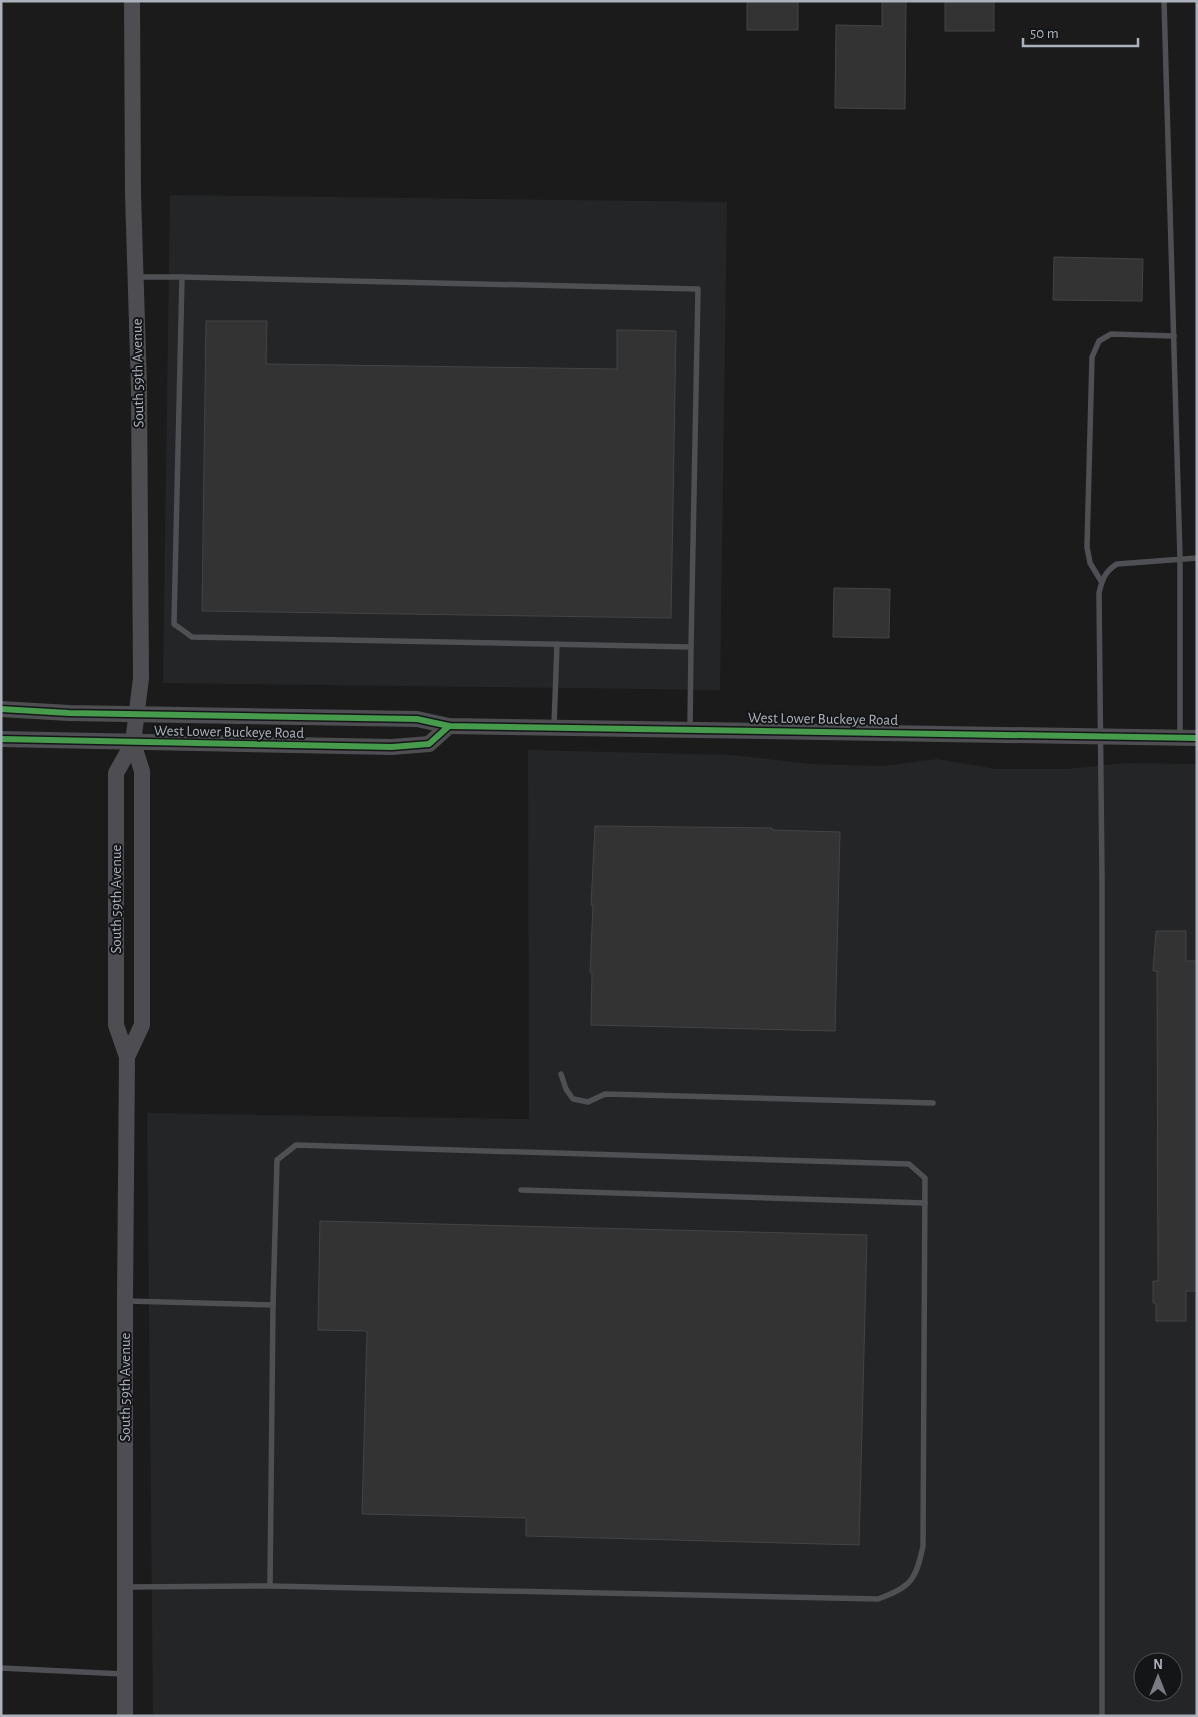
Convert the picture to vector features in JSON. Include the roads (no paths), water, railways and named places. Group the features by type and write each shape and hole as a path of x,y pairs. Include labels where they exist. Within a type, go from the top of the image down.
{"main road":[{"name":"South 59th Avenue","path":"125,1716 127,1057 116,1025 116,773 133,743 141,678 139,398 132,1"},
{"name":"West Lower Buckeye Road","path":"1,709 136,714 417,719 449,726 554,726 1197,738"},
{"name":"West Lower Buckeye Road","path":"1,740 392,747 429,744 449,726"},
{"name":"South 59th Avenue","path":"127,1057 142,1025 142,771 133,743"}],"lane":[{"path":"1164,1 1180,558 1180,738"},
{"path":"136,277 698,289 690,729"},
{"path":"182,277 174,624 192,637 691,647"},
{"path":"1102,581 1090,563 1087,547 1092,357 1099,341 1112,334 1174,336"},
{"path":"1102,1716 1102,737 1099,593 1108,569 1117,564 1197,558"},
{"path":"554,726 557,644"},
{"path":"561,1074 566,1089 573,1099 588,1102 605,1094 933,1103"},
{"path":"126,1588 270,1586 878,1600 903,1590 918,1570 923,1546 925,1178 909,1164 296,1145 277,1160 273,1305 270,1586"},
{"path":"521,1190 925,1203"},
{"path":"125,1301 273,1305"},
{"path":"1,1668 126,1674"}]}
